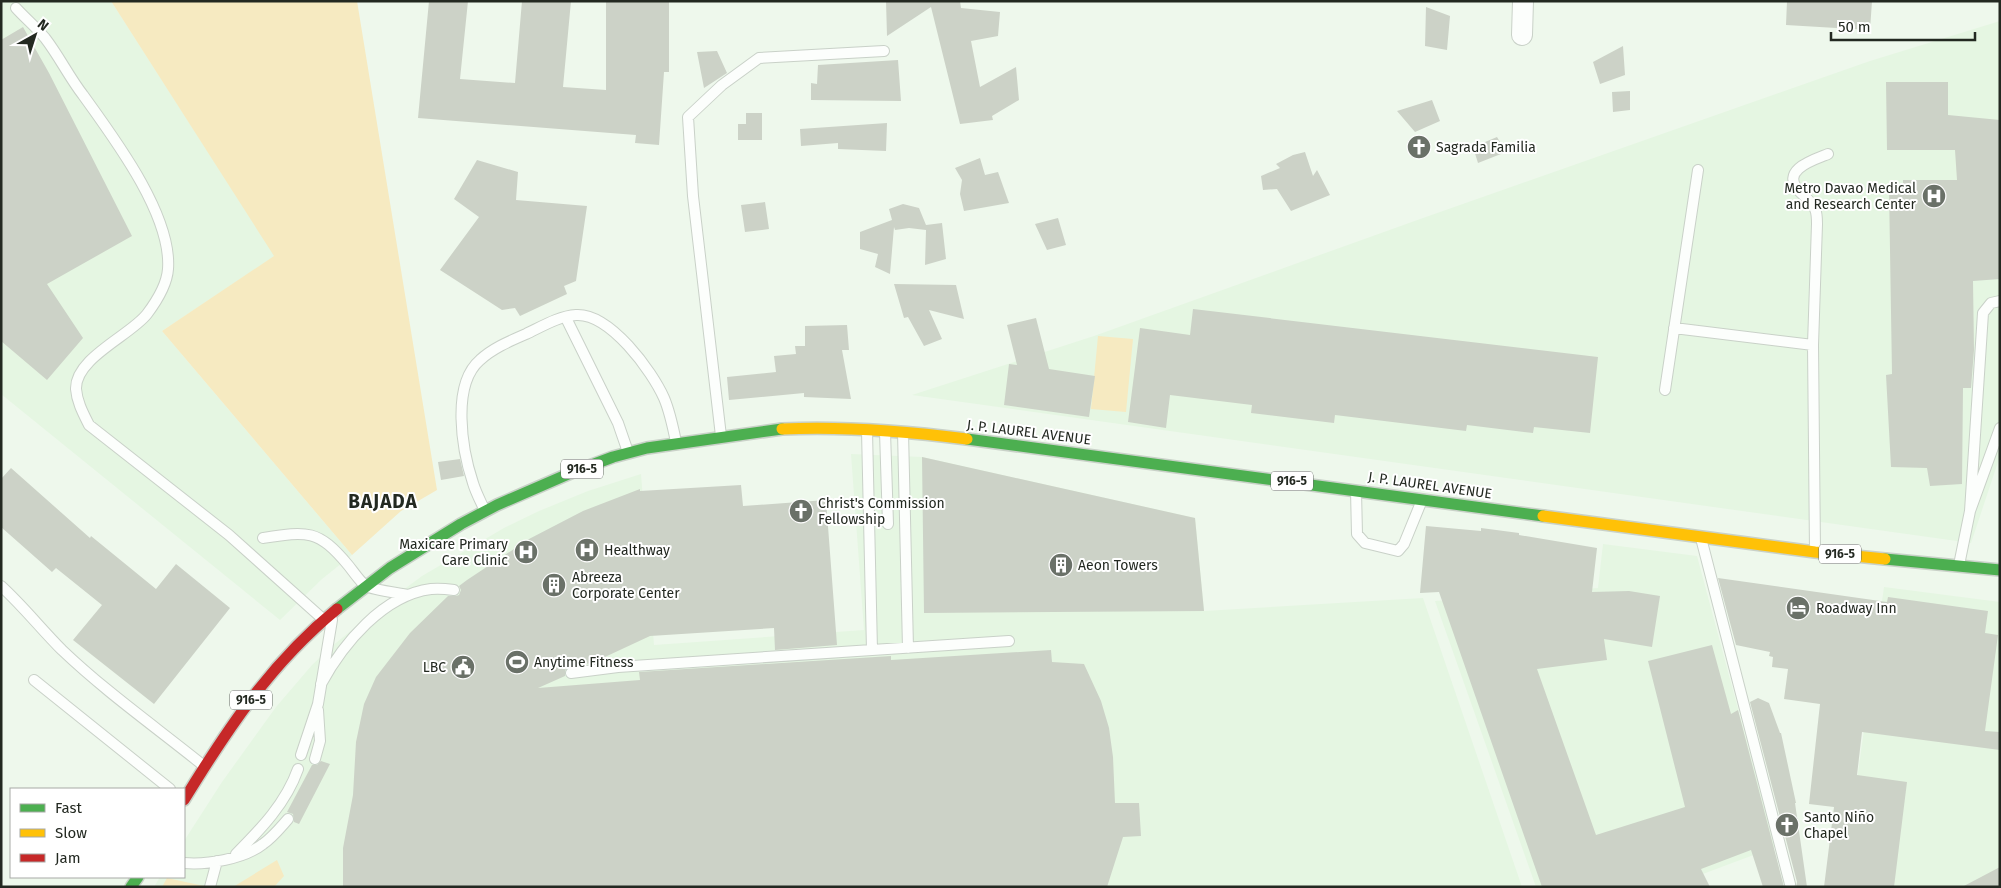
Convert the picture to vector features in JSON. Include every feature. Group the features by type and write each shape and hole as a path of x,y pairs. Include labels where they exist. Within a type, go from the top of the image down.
{"main road":[{"name":"J. P. LAUREL AVENUE","path":"185,798 231,728 294,648 366,586 428,544 528,489 628,453 676,443 721,437 789,430 903,432 1356,490 1815,552 2000,570"}],"street":[{"path":"1522,35 1523,1"}],"lane":[{"path":"16,8 45,38 106,126 148,196 166,239 168,270 158,297 147,315 116,339 82,370 76,388 80,407 89,425 229,535 329,617 318,704 301,755"},
{"path":"721,437 693,196 688,118 733,76 759,58 884,51"},
{"path":"1815,552 1814,346 1817,224 1816,210 1794,185 1793,179 1794,173 1802,166 1828,154"},
{"path":"1665,390 1698,170"},
{"path":"1959,566 1970,511 1983,313 1990,303 2000,301"},
{"path":"485,511 473,484 466,454 462,423 463,390 468,375 479,360 499,346 545,325 577,315 601,322 628,345 654,381 663,398 670,414 676,443"},
{"path":"566,318 618,423 628,453"},
{"path":"1674,328 1814,346"},
{"path":"1970,511 2000,428"},
{"path":"867,430 872,650"},
{"path":"885,431 888,524"},
{"path":"903,432 908,648"},
{"path":"1356,490 1357,534 1365,543 1398,551 1404,544 1422,499"},
{"path":"263,538 294,533 308,534 321,538 336,551 366,586 408,595"},
{"path":"1701,536 1790,884"},
{"path":"1,586 86,671 205,766"},
{"path":"321,684 334,660 359,631 390,605 408,595 432,588 454,590"},
{"path":"571,673 618,668 1009,641"},
{"path":"34,680 169,788"},
{"path":"315,759 320,742 318,704"},
{"path":"234,857 254,836 281,802 298,769"},
{"path":"185,863 218,861 262,846 288,819"},
{"path":"210,887 218,861"}],"shaded area":[{"path":"1,1 111,1 275,256 162,331 352,555 322,579 280,620 1,394"},
{"path":"111,1 357,1 437,490 401,511 352,555 162,331 274,256"},
{"path":"2000,21 2000,456 1971,543 912,395 1094,336 1870,61"},
{"path":"1098,336 1133,339 1126,412 1091,409"},
{"path":"851,454 922,457 1195,518 1204,611 1423,598 1522,887 154,887 159,878 185,878 185,839 222,782 276,707 312,665 331,647 422,576 504,528 588,491 641,474 654,645 864,630"},
{"path":"1603,544 1697,556 1775,847 1668,887 1536,887 1435,601 1598,588"},
{"path":"1884,587 2000,602 2000,887 1842,887"},
{"path":"277,860 284,876 274,887 233,887"},
{"path":"167,878 204,886 162,887"}],"building":[{"path":"429,1 468,1 460,79 515,83 522,1 571,1 563,87 606,90 606,1 669,1 669,72 664,72 659,145 635,143 636,135 418,118"},
{"path":"886,1 960,1 961,8 1000,12 998,36 971,41 980,87 1016,67 1019,100 992,116 993,120 960,124 931,7 887,36"},
{"path":"1787,1 1872,1 1870,30 1786,25"},
{"path":"1426,7 1450,16 1447,50 1425,46"},
{"path":"23,27 49,73 132,236 47,284 83,338 47,380 1,341 1,40"},
{"path":"1623,46 1625,75 1600,84 1593,62"},
{"path":"717,51 727,73 704,88 697,52"},
{"path":"898,60 901,101 811,100 811,83 817,84 818,65"},
{"path":"1886,82 1948,82 1948,115 2000,120 2000,279 1973,281 1974,350 1971,388 1963,388 1962,484 1930,486 1927,468 1891,467 1886,375 1892,374 1889,188 1903,186 1903,180 1957,180 1955,150 1887,150"},
{"path":"1630,91 1630,110 1613,112 1612,92"},
{"path":"1432,100 1440,121 1415,132 1397,111"},
{"path":"746,113 762,113 762,140 738,140 738,124 746,124"},
{"path":"887,123 886,151 838,149 838,143 801,146 800,129"},
{"path":"1497,137 1506,152 1478,163 1473,147"},
{"path":"1305,152 1313,176 1317,170 1330,195 1291,211 1277,189 1263,190 1261,176 1280,168 1276,164 1293,155"},
{"path":"980,158 985,175 998,172 1009,203 964,211 960,194 962,180 955,168"},
{"path":"477,160 518,172 516,200 587,206 576,281 564,286 567,294 520,316 515,308 502,310 440,270 479,217 454,199"},
{"path":"765,202 769,229 745,232 741,205"},
{"path":"903,204 919,208 926,225 942,223 946,259 925,265 926,230 909,228 895,230 894,227 890,274 875,267 878,254 860,249 860,232 892,220 889,209"},
{"path":"1058,218 1066,245 1047,250 1035,224"},
{"path":"894,284 956,285 964,319 929,310 942,339 924,346 908,317 904,318"},
{"path":"1193,309 1598,357 1590,433 1534,427 1533,433 1467,425 1466,431 1335,415 1334,423 1251,413 1252,405 1170,395 1166,428 1128,422 1140,328 1190,335"},
{"path":"1036,318 1049,369 1095,376 1089,417 1004,405 1009,364 1017,365 1007,325"},
{"path":"847,325 849,350 842,350 851,399 804,397 804,393 729,400 727,377 776,372 774,356 796,354 795,346 805,346 805,326"},
{"name":"Aeon Towers","path":"922,457 1195,518 1204,611 924,613"},
{"path":"460,459 464,476 441,480 438,462"},
{"path":"11,468 90,538 91,536 156,589 176,564 230,608 154,704 73,640 102,605 56,568 52,572 1,527 1,479"},
{"path":"741,485 743,506 826,500 837,645 775,650 774,628 650,636 592,663 567,667 565,676 538,688 640,680 639,672 891,656 891,660 1051,650 1052,662 1084,664 1101,701 1109,728 1113,757 1115,803 1139,803 1141,836 1123,837 1107,887 343,887 343,848 353,795 356,742 364,704 376,677 410,633 448,596 459,595 461,590 459,586 467,580 529,539 583,511 640,489 640,491"},
{"path":"1426,526 1481,531 1481,528 1519,533 1519,535 1597,548 1592,592 1629,591 1660,596 1652,647 1604,639 1607,660 1537,669 1596,835 1685,807 1648,661 1712,645 1731,714 1738,710 1784,887 1763,887 1751,850 1701,869 1710,887 1542,887 1439,592 1420,593"},
{"path":"1718,578 1887,602 1888,597 1988,611 1985,633 1998,635 1985,731 2000,732 2000,750 1862,732 1857,775 1907,782 1894,887 1824,887 1834,807 1809,804 1820,704 1784,699 1788,669 1772,667 1773,657 1769,656 1770,652 1736,645"},
{"path":"1758,698 1769,703 1781,733 1796,803 1807,887 1796,887 1797,882 1750,702"},
{"path":"321,761 330,764 299,824 294,822 293,814 287,812 312,765 317,765"},
{"path":"2000,867 2000,887 1962,887"}],"traffic: fast":[{"path":"337,609 390,568 461,524 497,505 573,472 613,457 647,448 782,429"},
{"path":"967,439 1543,516"},
{"path":"1885,559 2000,570"},
{"path":"131,887 137,878"}],"traffic: slow":[{"path":"782,429 875,430 967,439"},
{"path":"1543,516 1815,552 1885,559"}],"traffic: jam":[{"path":"185,798 234,722 271,674 291,651 337,609"}],"place":[{"name":"Sagrada Familia","path":"1419,147"},
{"name":"Metro Davao Medical and Research Center","path":"1934,196"},
{"name":"Christ's Commission Fellowship","path":"801,511"},
{"name":"Healthway","path":"587,550"},
{"name":"Maxicare Primary Care Clinic","path":"526,552"},
{"name":"Aeon Towers","path":"1061,565"},
{"name":"Abreeza Corporate Center","path":"554,585"},
{"name":"Roadway Inn","path":"1798,608"},
{"name":"Anytime Fitness","path":"517,662"},
{"name":"LBC","path":"463,667"},
{"name":"Santo Niño Chapel","path":"1787,825"}],"district":[{"name":"BAJADA","path":"383,501"}]}
